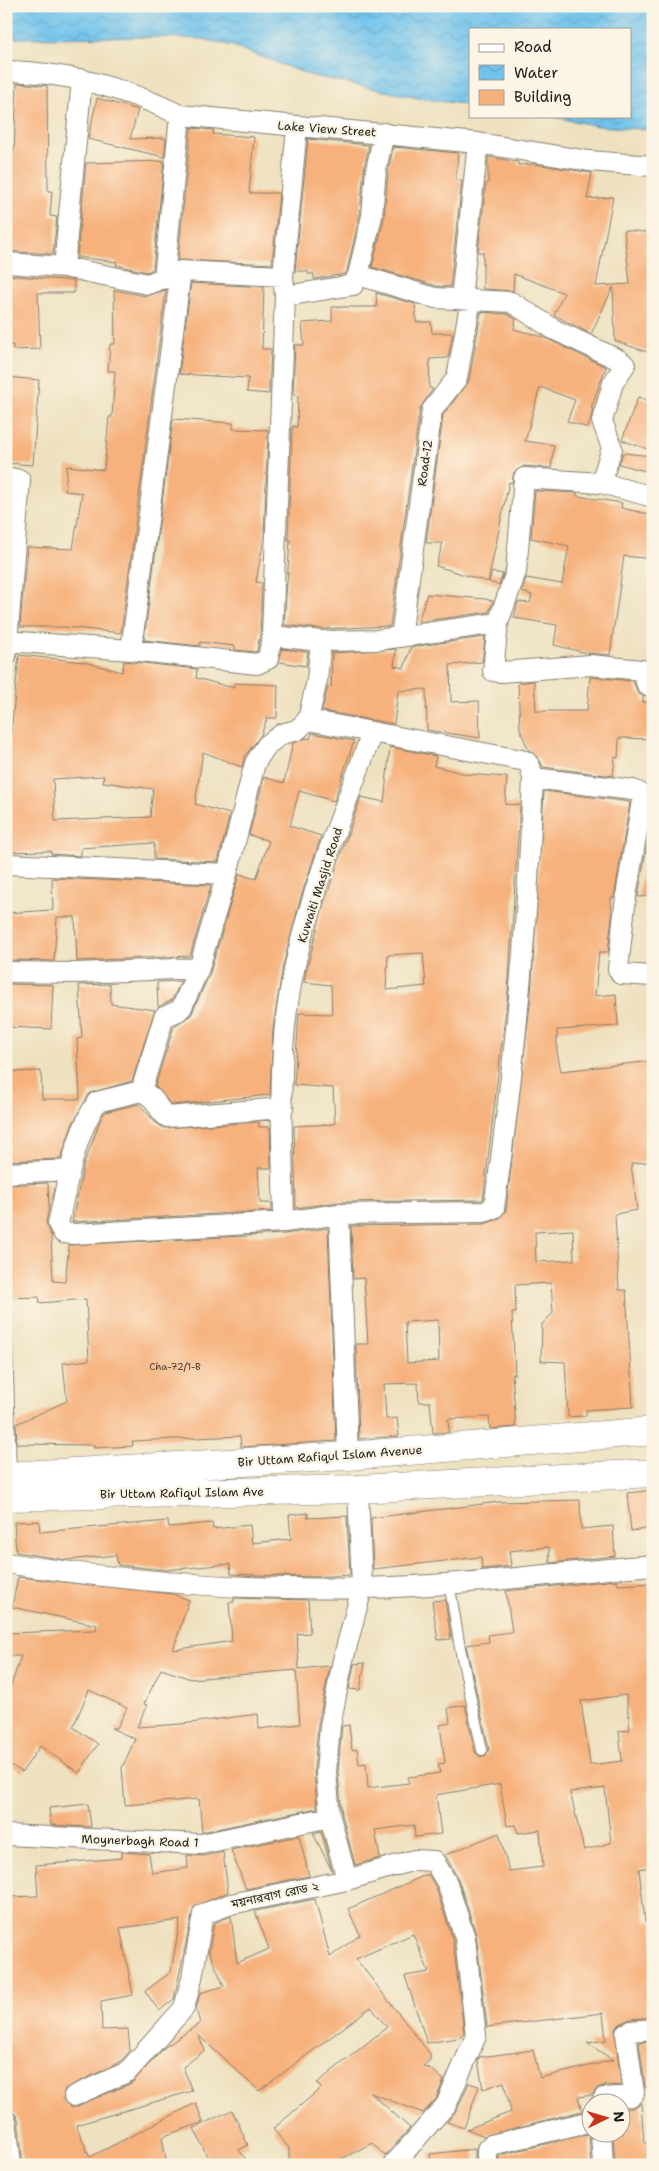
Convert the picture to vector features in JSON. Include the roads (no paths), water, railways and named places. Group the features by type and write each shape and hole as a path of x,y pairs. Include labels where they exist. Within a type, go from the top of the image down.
{"main road":[{"name":"Bir Uttam Rafiqul Islam Avenue","path":"8,1483 653,1431"},
{"path":"358,1489 653,1473"},
{"name":"Bir Uttam Rafiqul Islam Ave","path":"8,1483 358,1489"}],"street":[{"name":"Lake View Street","path":"6,71 32,72 82,79 151,101 180,115 478,143 589,161 653,166"},
{"path":"64,267 82,79"},
{"path":"131,650 172,275 180,115"},
{"path":"6,477 20,480 7,646 131,650 257,664 268,659 272,636 286,296 283,276 297,127"},
{"path":"286,296 353,285 358,275 372,216 376,170 384,133"},
{"name":"Road-12","path":"401,637 432,410 457,378 466,299 478,143"},
{"path":"6,263 64,267 148,284 172,275 283,276"},
{"path":"358,275 435,298 511,302 555,330 619,360 624,365 613,383 602,421 612,448 601,483"},
{"path":"653,497 601,483 524,478 516,572 498,623 494,671 590,665 642,670 647,685 653,687"},
{"path":"272,636 321,641 377,640 498,623"},
{"path":"141,1091 164,1017 182,1007 199,968 227,874 255,763 266,745 282,734 297,730 308,720 317,680 321,641"},
{"path":"282,1108 167,1117 162,1113 153,1097 141,1091 97,1102 88,1116 70,1170 58,1224 63,1233 284,1222 339,1214 484,1212 494,1208 518,1031 529,892 533,778 530,766 526,761 308,720"},
{"name":"Kuwaiti Masjid Road","path":"284,1222 282,1108 288,1004 304,927 372,733"},
{"path":"533,778 633,790 640,793 642,801 626,896 618,969 621,974 653,976"},
{"path":"6,864 227,874"},
{"path":"6,972 76,973 199,968"},
{"path":"6,1174 70,1170"},
{"path":"339,1214 348,1456"},
{"path":"347,1880 330,1817 326,1772 330,1726 343,1660 362,1588 358,1489"},
{"path":"6,1564 66,1573 225,1586 362,1588 653,1565"},
{"name":"Moynerbagh Road 1","path":"6,1835 201,1844 330,1817"},
{"name":"ময়নারবাগ রোড ২","path":"74,2096 127,2072 184,2008 203,1914 231,1904 347,1880 414,1860 434,1862 448,1883 465,1938 476,2036 446,2105 393,2165"},
{"path":"632,2095 634,2093 626,2034 631,2031 653,2029"},
{"path":"6,2121 10,2138 10,2165"},
{"path":"487,2165 487,2149 491,2145 582,2123"},
{"path":"601,2144 603,2165"}],"lane":[{"path":"6,1307 8,1483"},
{"path":"449,1582 460,1648 482,1750"}],"water":[{"path":"6,6 653,6 653,130 598,126 559,118 632,118 632,28 469,28 469,105 418,98 309,75 233,46 203,39 162,37 6,38"}]}
